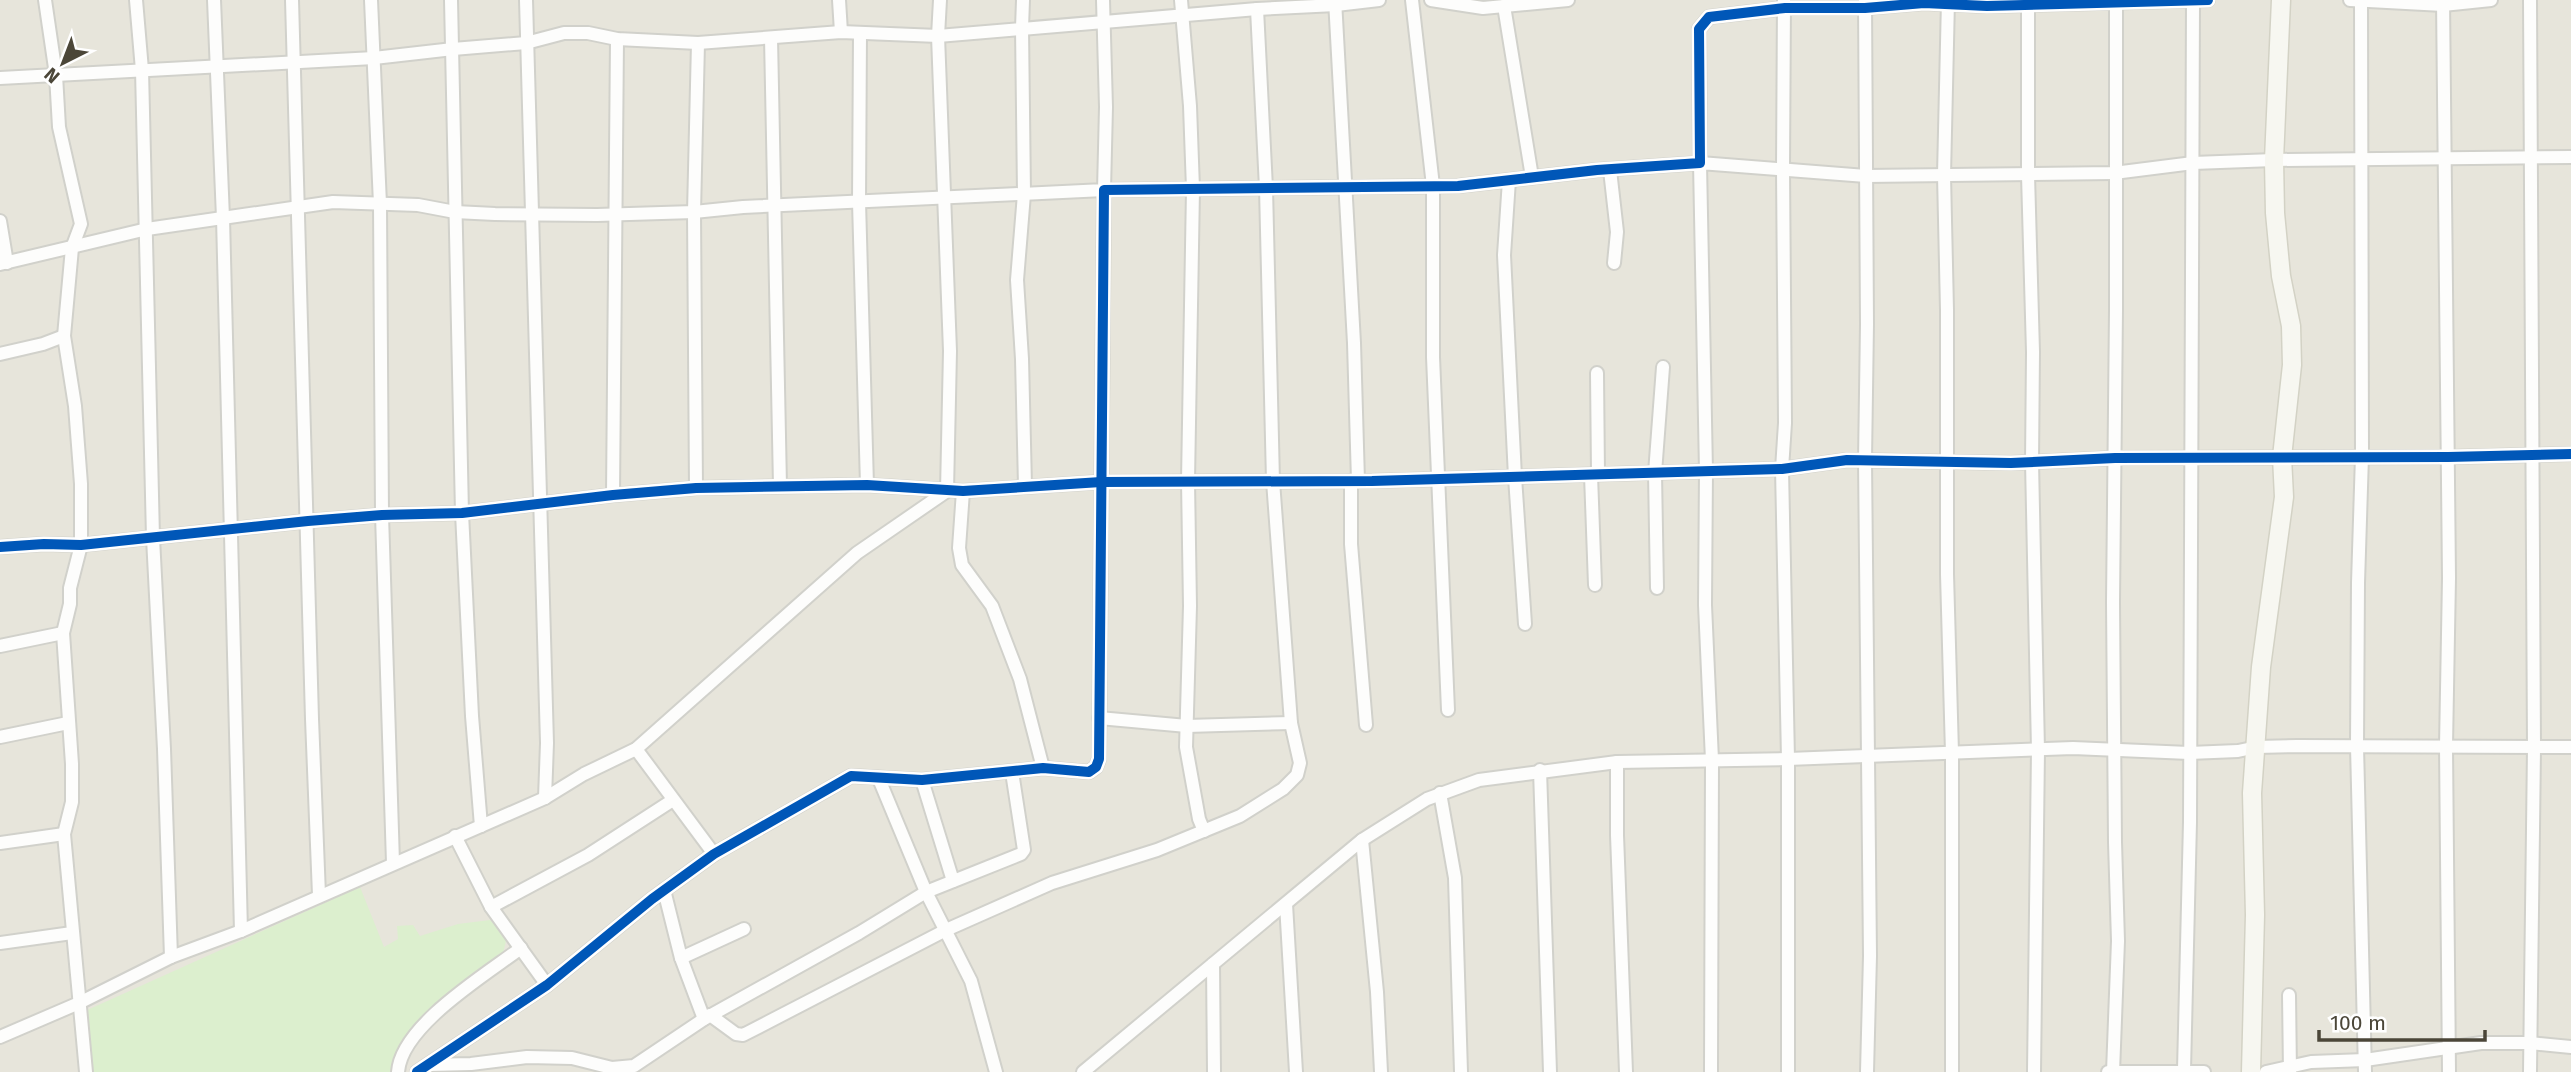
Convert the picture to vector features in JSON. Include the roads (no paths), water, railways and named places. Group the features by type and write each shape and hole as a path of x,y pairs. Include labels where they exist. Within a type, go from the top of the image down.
{"street":[{"path":"45,0 56,75 60,127 81,224 72,248 64,336 75,406 82,484 81,545 70,588 71,604 63,633 72,764 72,802 64,834 86,1072"},
{"path":"136,0 142,69 153,538 164,750 170,957"},
{"path":"214,0 232,528 241,931"},
{"path":"292,0 319,895"},
{"path":"371,0 380,204 382,515 393,863"},
{"path":"451,0 462,513 471,716 481,826"},
{"path":"526,0 538,503 547,743 545,798"},
{"path":"839,0 841,32"},
{"path":"940,0 938,36 950,351 947,491"},
{"path":"1023,0 1021,28 1024,194 1017,280 1025,486"},
{"path":"422,1068 547,985 664,890 714,854 851,776 922,780 1043,768 1089,772 1096,767 1100,759 1104,190 1107,107 1103,0"},
{"path":"1181,0 1190,106 1193,189 1188,481 1190,606 1186,747 1199,819 1204,831"},
{"path":"0,78 374,58 453,48 526,43 564,33 698,43 841,32 938,36 1379,0"},
{"path":"1412,0 1433,186 1433,357 1448,710"},
{"path":"1432,0 1469,7 1567,0"},
{"path":"2183,1070 2188,979 2193,0"},
{"path":"1712,1072 1712,760 1705,605 1706,471 1699,30 1704,21 1718,15 1784,4 2208,0"},
{"path":"2251,1072 2255,928 2252,793 2263,655 2284,497 2282,457 2292,365 2291,326 2281,275 2275,213 2274,160 2281,0"},
{"path":"2365,1066 2357,746 2362,456 2362,161 2357,0 2443,3 2491,0"},
{"path":"2530,0 2534,748 2530,1072"},
{"path":"2113,1072 2118,941 2114,750 2116,1"},
{"path":"1948,2 1944,175 1947,574 1952,753 1952,1072"},
{"path":"2028,2 2028,174 2038,750 2034,1072"},
{"path":"1335,3 1354,342 1355,481 1350,544 1366,725"},
{"path":"2443,3 2449,578 2446,746 2449,1072"},
{"path":"1784,4 1785,423 1782,469 1788,759 1788,1072"},
{"path":"1865,4 1865,460 1870,956 1867,1072"},
{"path":"1504,6 1532,177"},
{"path":"664,890 681,958 707,1017 736,1034 744,1035 946,930 1052,883 1157,849 1240,816 1283,789 1297,775 1300,763 1291,723 1273,481 1257,9"},
{"path":"860,33 859,202 867,485"},
{"path":"613,495 617,38"},
{"path":"771,38 780,486"},
{"path":"696,488 694,212 698,43"},
{"path":"0,221 3,263 147,229 333,202 418,205 455,212 614,214 1104,190 1458,186 1700,163 1866,176 2114,173 2193,163 2274,160 2571,157"},
{"path":"1610,170 1617,232 1614,263"},
{"path":"1509,180 1504,255 1525,624"},
{"path":"0,354 64,336"},
{"path":"1657,588 1656,473 1663,367"},
{"path":"1595,585 1597,373"},
{"path":"0,547 81,545 308,521 382,515 462,513 696,488 867,485 962,491 1101,482 1355,481 1782,469 1820,462 1865,460 1948,463 2115,458 2571,454"},
{"path":"0,1037 79,1003 170,957 241,931 545,798 584,774 636,749 857,553 947,491"},
{"path":"962,491 959,548 962,565 992,606 1020,679 1043,768"},
{"path":"0,646 63,633"},
{"path":"1099,718 1187,726 1291,723"},
{"path":"0,737 68,723"},
{"path":"1083,1072 1362,840 1427,799 1479,780 1617,762 2038,750 2189,753 2238,751 2257,747 2571,747"},
{"path":"636,749 714,854"},
{"path":"1617,762 1617,835 1626,1072"},
{"path":"1540,770 1550,1072"},
{"path":"422,1068 527,1057 572,1058 612,1068 634,1066 707,1017 859,933 926,892 1017,856 1024,850 1012,772"},
{"path":"879,779 926,892 971,981 996,1072"},
{"path":"922,780 953,881"},
{"path":"1440,793 1455,878 1461,1072"},
{"path":"491,907 588,855 673,800"},
{"path":"0,843 64,834"},
{"path":"455,836 491,907 547,985"},
{"path":"1362,840 1377,992 1381,1072"},
{"path":"1286,904 1296,1072"},
{"path":"681,958 744,929"},
{"path":"0,943 72,933"},
{"path":"398,1072 405,1046 425,1022 521,948"},
{"path":"1213,964 1214,1072"},
{"path":"2289,995 2290,1070"},
{"path":"2266,1072 2290,1070 2311,1062 2365,1066 2449,1046 2530,1043 2571,1047"},
{"path":"2108,1072 2204,1072"}]}
